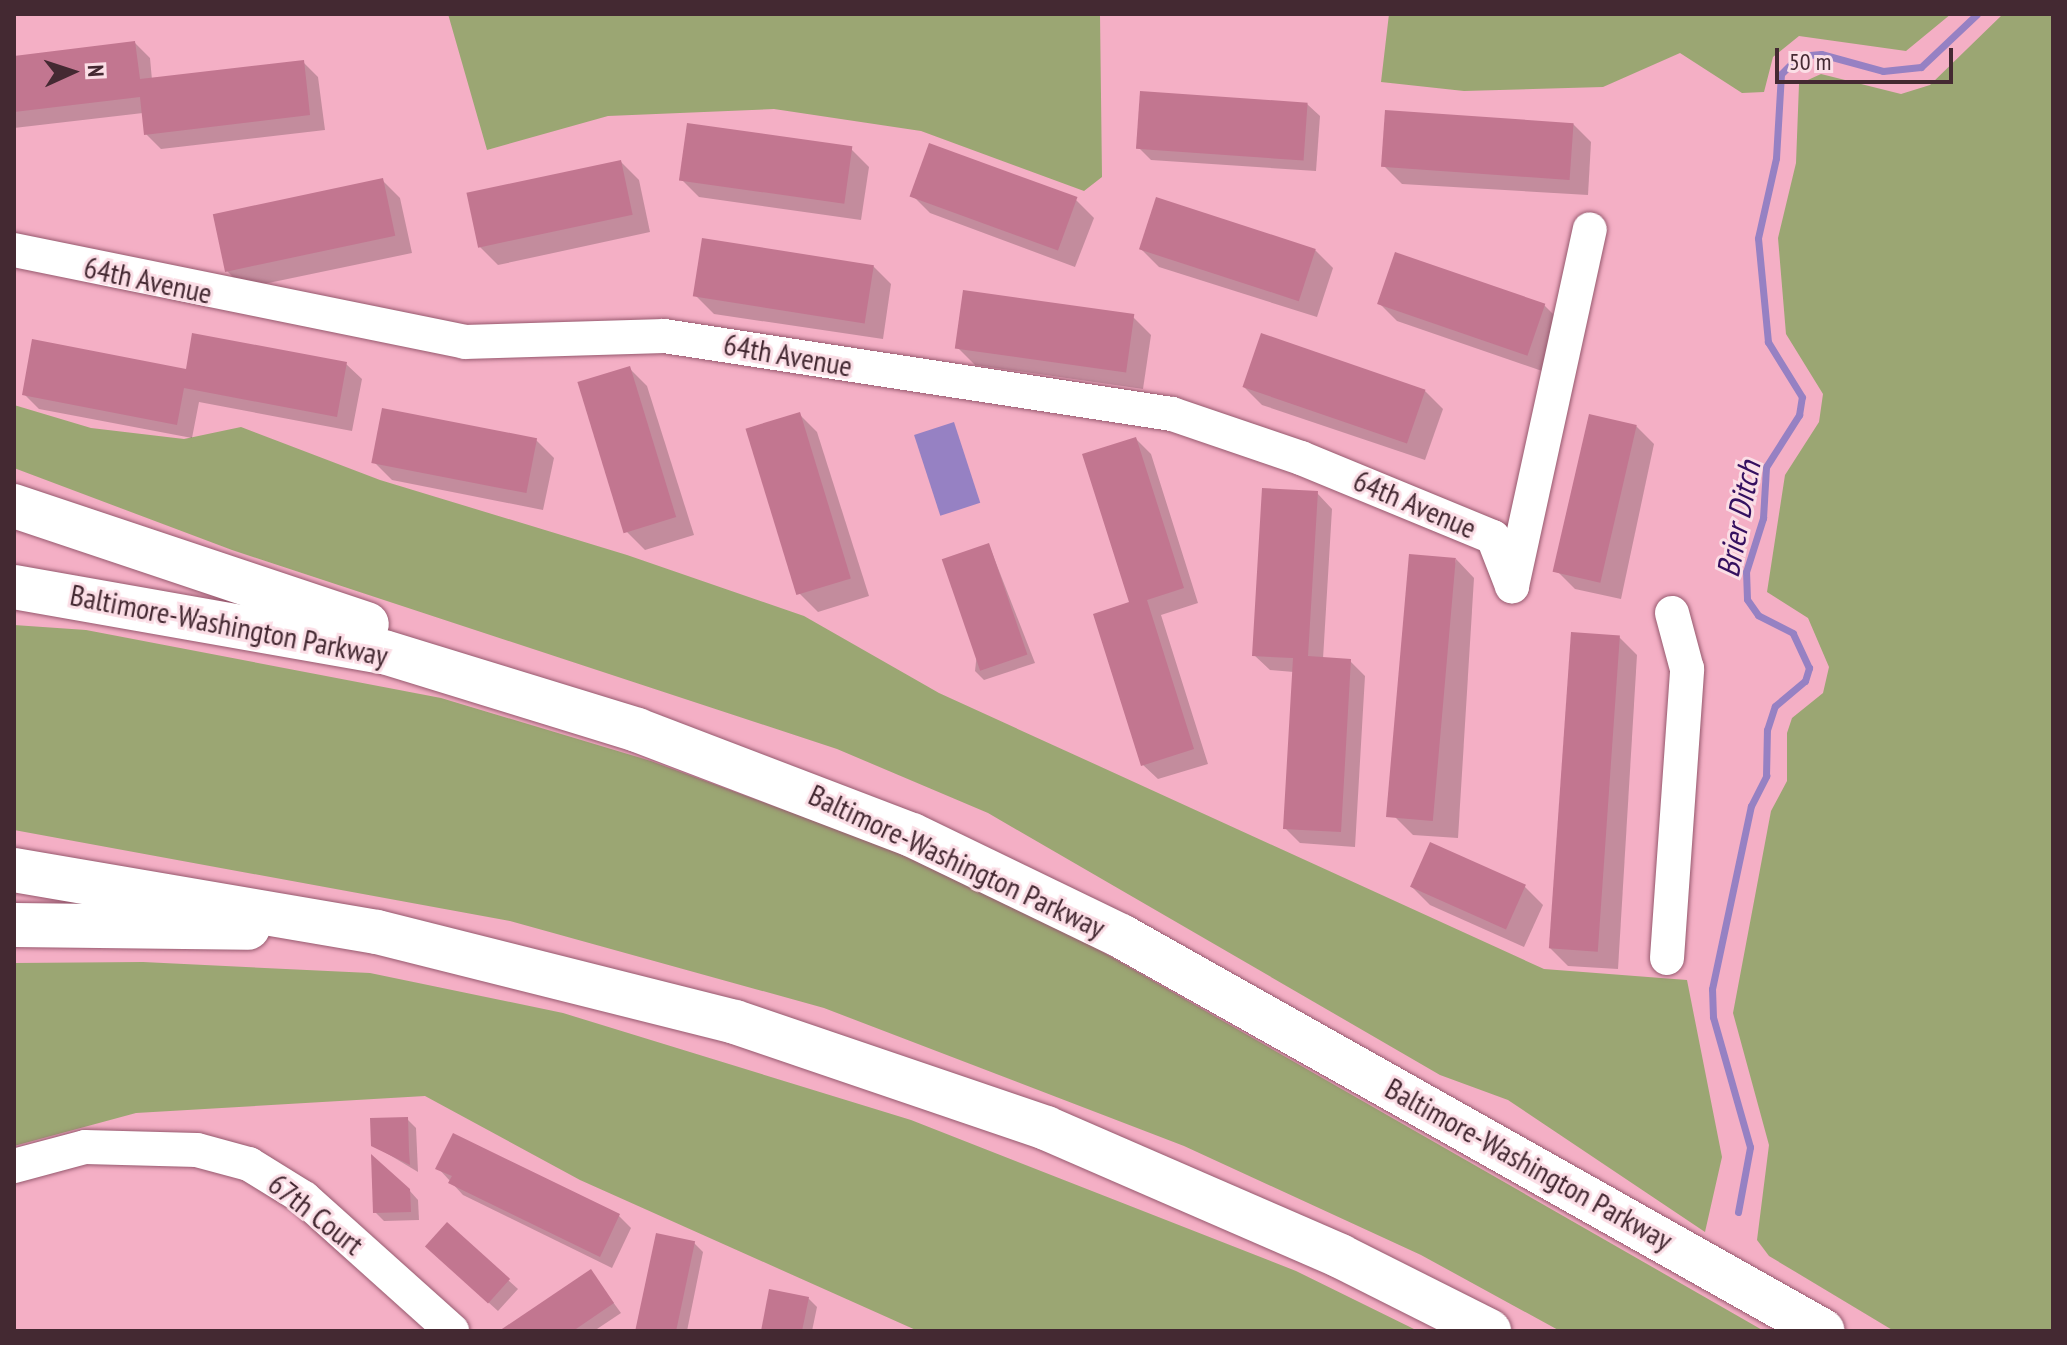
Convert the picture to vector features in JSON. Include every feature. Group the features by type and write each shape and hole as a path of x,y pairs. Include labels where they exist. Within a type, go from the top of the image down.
{"highway":[{"path":"14,506 431,646 637,730"},
{"name":"Baltimore-Washington Parkway","path":"14,587 316,637 637,730 912,835 1121,936 1823,1331"},
{"path":"14,870 154,888 490,956 735,1022 1046,1128 1326,1250 1489,1331"},
{"path":"14,925 238,927 490,956"}],"street":[{"name":"64th Avenue","path":"14,250 465,342 664,336 1172,414 1327,467 1493,537 1512,586 1590,229"},
{"path":"1667,958 1687,669 1672,613"},
{"name":"67th Court","path":"14,1166 85,1147 197,1150 249,1164 304,1198 452,1331"}],"green space":[{"path":"448,14 1100,14 1102,177 1084,191 921,131 774,109 608,116 487,150"},
{"path":"1389,14 1951,14 1906,51 1799,36 1773,57 1764,92 1742,93 1680,53 1603,87 1464,91 1381,82"},
{"path":"2003,14 2053,14 2053,1331 1894,1331 1769,1256 1757,1240 1769,1145 1733,1013 1771,811 1787,781 1787,733 1792,718 1823,693 1829,667 1808,618 1767,592 1785,475 1819,422 1823,394 1786,334 1778,238 1796,163 1799,84 1821,74 1901,94 1930,85"},
{"path":"14,405 91,428 184,439 241,427 380,480 627,555 804,616 939,693 1544,969 1687,980 1722,1157 1705,1232 1508,1100 1440,1075 988,813 837,749 232,550 14,468"},
{"path":"14,625 86,630 441,698 651,761 885,847 1073,935 1764,1331 1560,1331 1421,1255 1184,1146 824,1008 510,921 14,830"},
{"path":"143,962 370,973 563,1013 911,1120 1296,1271 1418,1331 918,1331 580,1180 425,1096 136,1113 14,1146 14,963"}],"shaded area":[{"path":"954,422 980,503 940,516 914,435"}],"building":[{"path":"135,41 140,79 304,60 310,115 144,135 140,97 14,112 14,56"},
{"path":"1140,91 1308,103 1304,161 1136,149"},
{"path":"1385,110 1574,123 1570,180 1381,167"},
{"path":"687,123 852,146 844,204 679,180"},
{"path":"929,143 1077,197 1058,251 910,197"},
{"path":"621,160 633,215 478,248 466,193"},
{"path":"383,178 395,236 225,272 213,214"},
{"path":"1156,197 1316,249 1299,301 1139,249"},
{"path":"702,238 874,265 865,323 693,296"},
{"path":"1395,252 1545,304 1527,356 1377,304"},
{"path":"963,290 1134,314 1126,373 955,348"},
{"path":"192,333 347,362 337,417 184,388 177,425 22,395 32,339 186,369"},
{"path":"1261,333 1426,390 1407,444 1242,387"},
{"path":"630,366 676,517 624,533 577,382"},
{"path":"382,408 537,438 526,493 371,463"},
{"path":"800,412 851,578 796,595 745,429"},
{"path":"1589,414 1637,425 1600,583 1553,572"},
{"path":"1136,437 1184,588 1147,600 1194,749 1141,766 1093,614 1129,602 1082,454"},
{"path":"1262,488 1318,491 1308,656 1351,659 1341,832 1283,829 1293,658 1252,656"},
{"path":"989,543 1027,655 980,671 942,559"},
{"path":"1409,554 1456,558 1433,821 1386,817"},
{"path":"1571,632 1620,635 1598,952 1549,948"},
{"path":"1430,842 1526,885 1506,929 1410,887"},
{"path":"408,1117 410,1165 371,1146 370,1118"},
{"path":"453,1133 620,1214 600,1257 448,1183 452,1176 435,1169"},
{"path":"371,1154 410,1189 411,1212 373,1213"},
{"path":"447,1222 510,1279 488,1303 425,1247"},
{"path":"656,1233 695,1241 676,1331 635,1331"},
{"path":"591,1269 614,1303 573,1331 499,1331"},
{"path":"769,1289 809,1297 802,1331 761,1331"}],"waterway":[{"name":"Brier Ditch","path":"1738,1212 1750,1147 1713,1017 1712,989 1751,806 1766,776 1767,730 1775,706 1805,681 1809,668 1793,633 1758,615 1747,599 1746,572 1763,518 1766,467 1799,415 1802,397 1768,342 1758,238 1776,158 1781,74 1799,56 1821,54 1883,71 1921,67 1977,14"}]}
